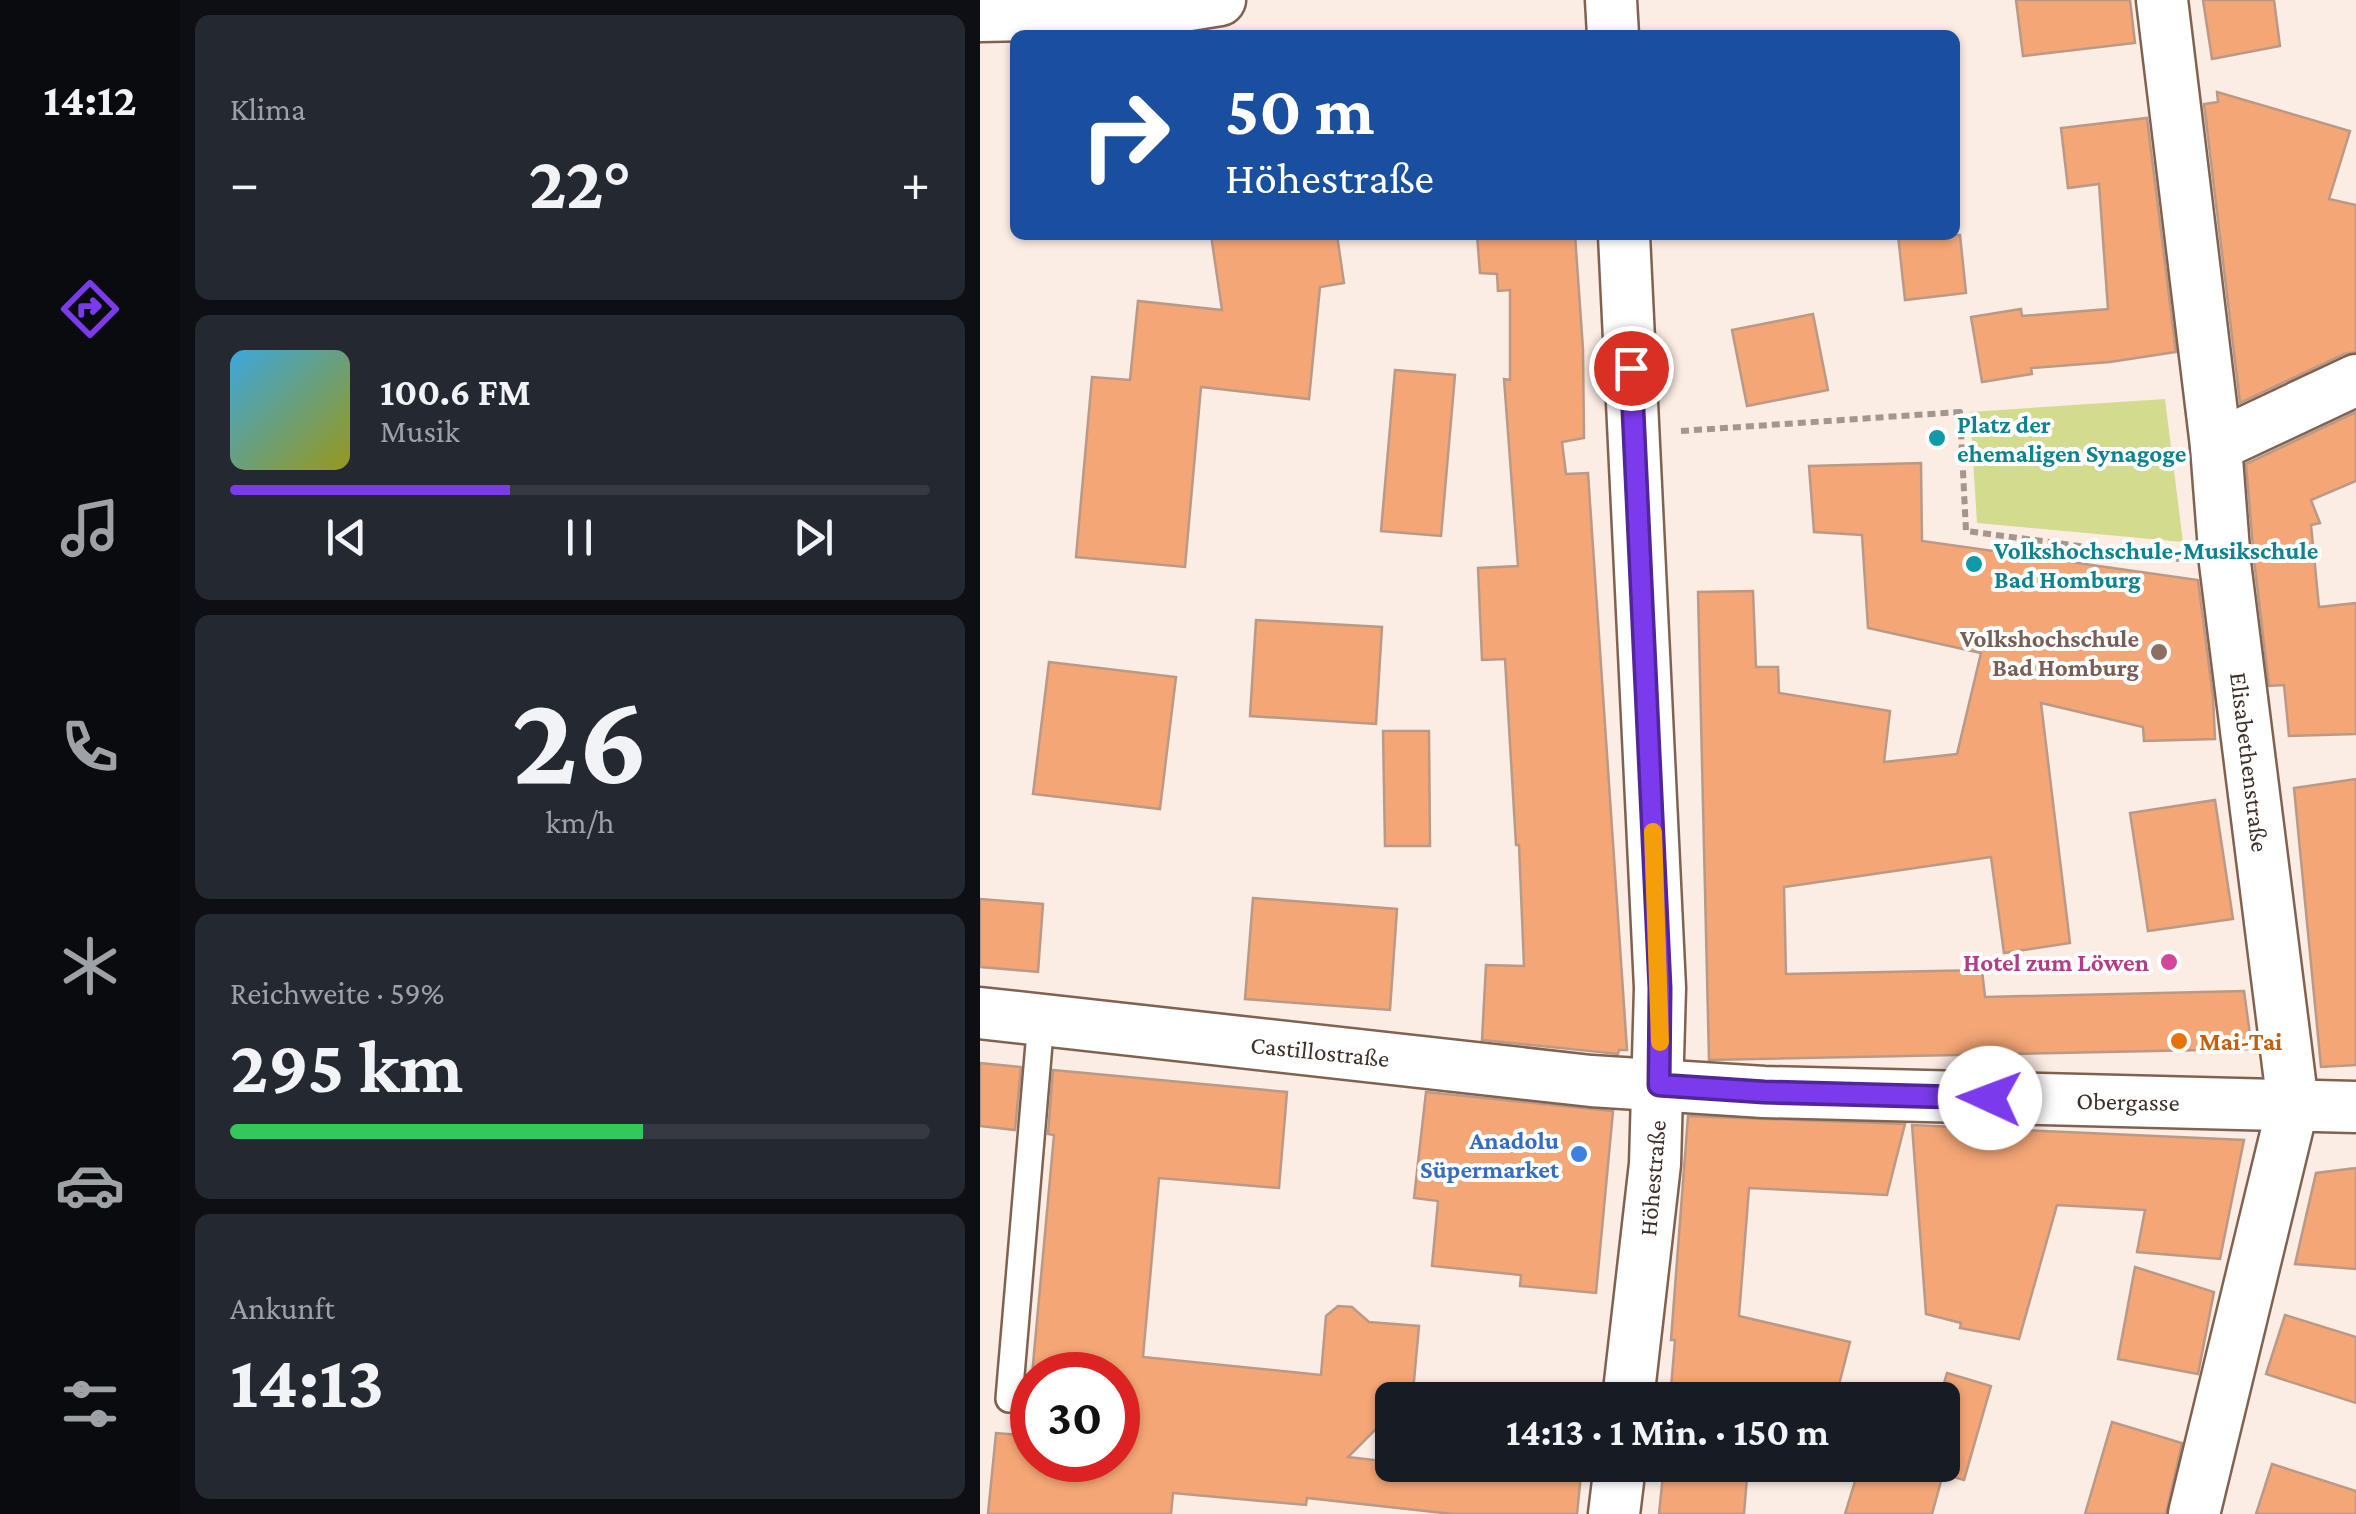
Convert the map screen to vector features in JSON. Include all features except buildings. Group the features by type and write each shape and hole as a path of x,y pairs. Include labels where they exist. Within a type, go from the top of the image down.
{"street":[{"path":"980,16 1140,13 1220,0"},
{"path":"1611,0 1613,30"},
{"name":"Elisabethenstraße","path":"2162,0 2216,446 2225,563 2293,1105 2194,1514"},
{"name":"Höhestraße","path":"1624,240 1660,988 1655,1164 1630,1382"},
{"path":"2216,446 2356,380"},
{"name":"Castillostraße","path":"980,1013 1591,1081 1659,1085"},
{"name":"Obergasse","path":"1659,1085 1764,1092 2356,1107"},
{"path":"1614,1514 1618,1482"}],"lane":[{"path":"1009,1399 1041,1020"}],"path":[{"path":"1635,436 1750,424 1960,412 1966,531 2225,563"}],"green space":[{"path":"2165,399 2183,542 1977,523 1970,412"}],"slow traffic":[{"path":"1653,832 1660,1042"}],"place":[{"name":"Platz der ehemaligen Synagoge","path":"1937,438"},
{"name":"Volkshochschule-Musikschule Bad Homburg","path":"1974,564"},
{"name":"Volkshochschule Bad Homburg","path":"2159,652"},
{"name":"Hotel zum Löwen","path":"2169,962"},
{"name":"Mai-Tai","path":"2179,1041"},
{"name":"Anadolu Süpermarket","path":"1579,1154"}],"route":[{"path":"1631,368 1660,988 1659,1085 1990,1098"}]}
